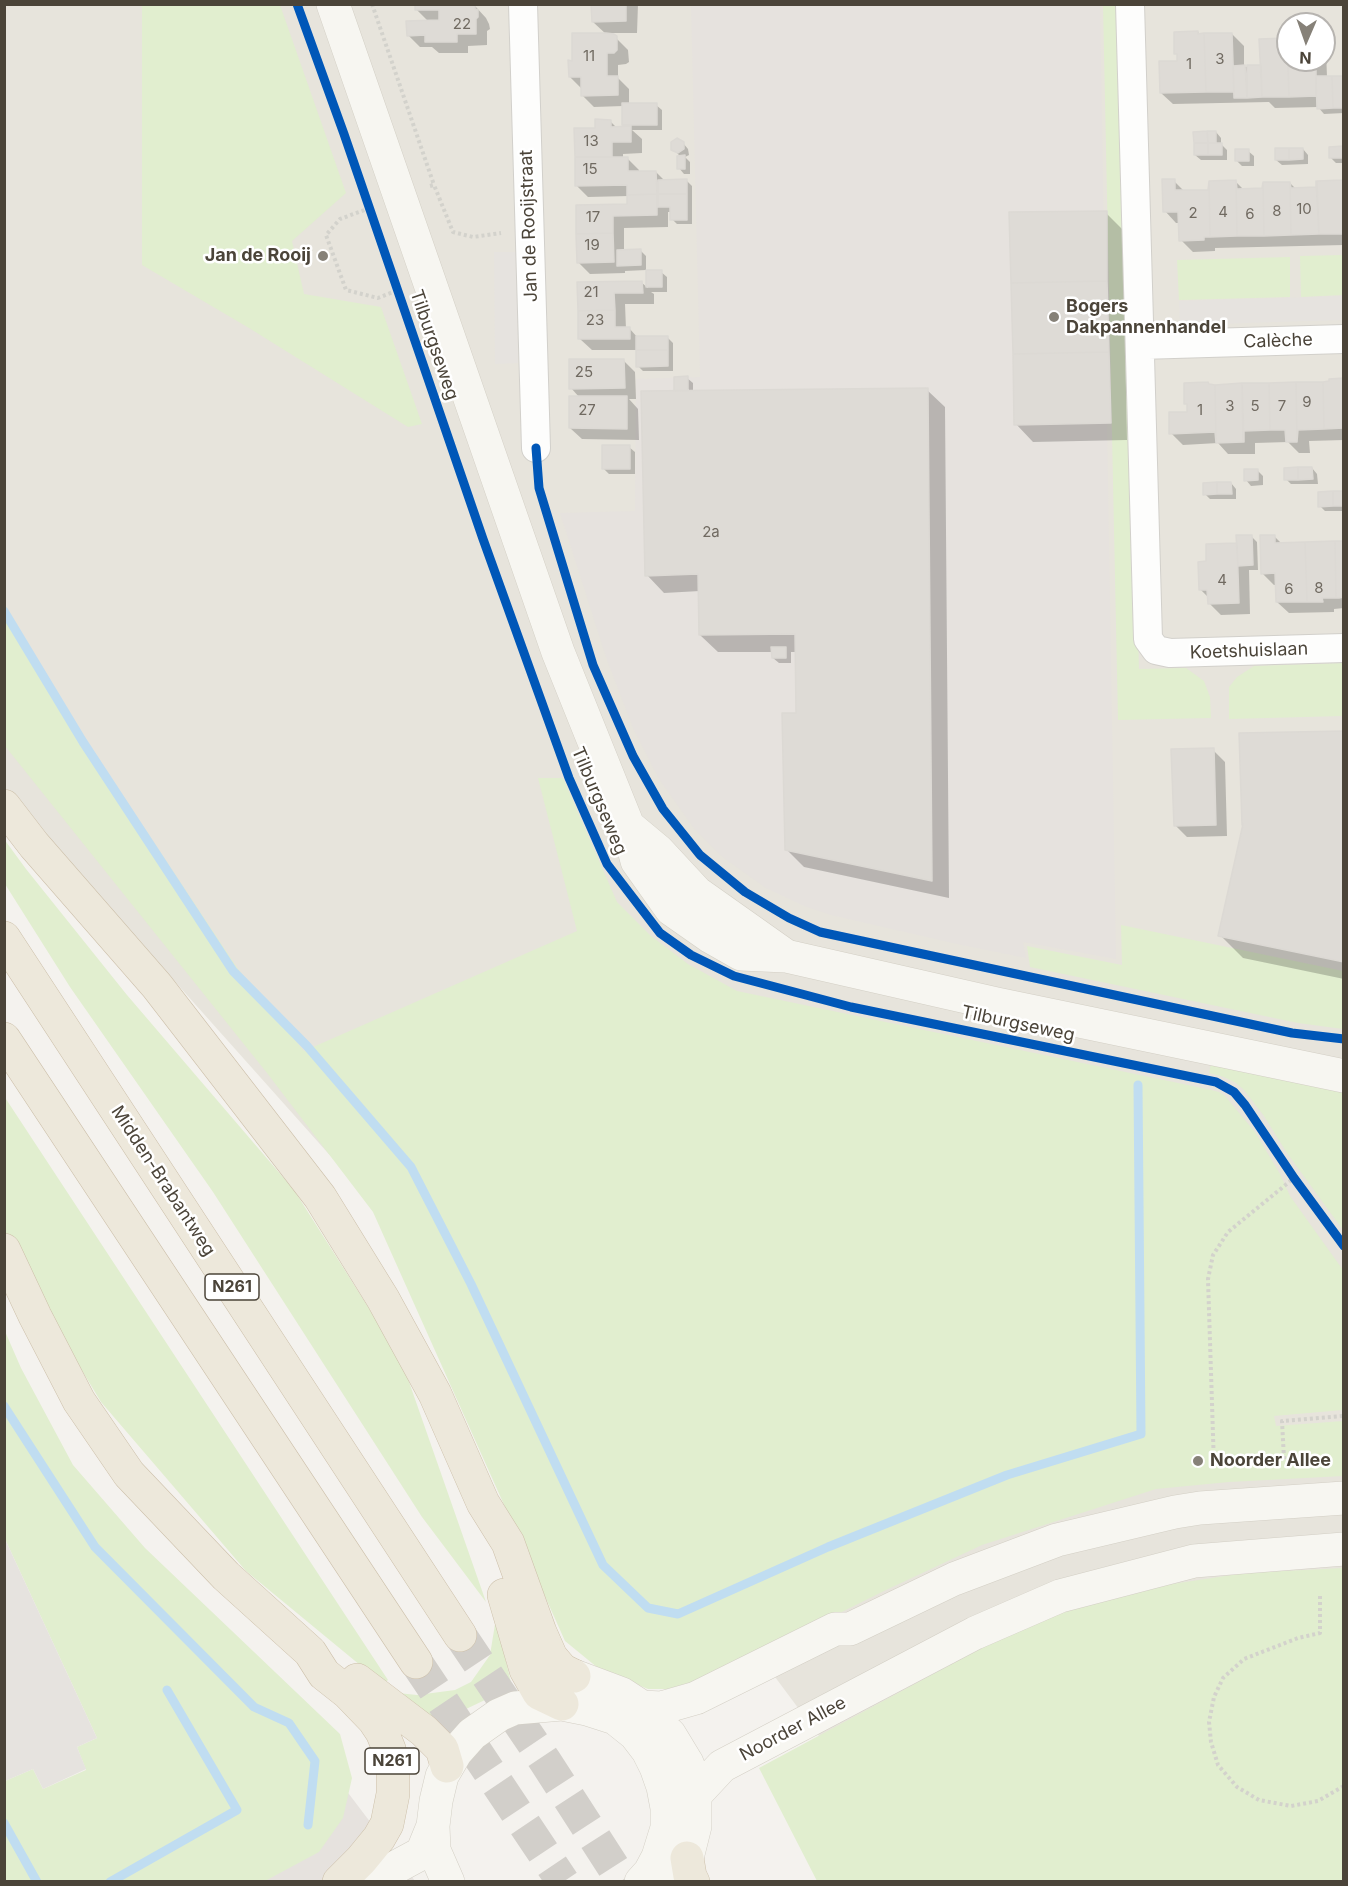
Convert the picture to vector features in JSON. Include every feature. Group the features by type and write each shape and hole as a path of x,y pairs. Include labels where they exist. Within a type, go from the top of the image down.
{"highway":[{"path":"4,806 34,845 157,986 320,1197 383,1299 435,1394 483,1503 508,1543 540,1632 551,1658 562,1670 568,1690"},
{"name":"Midden-Brabantweg","path":"4,939 460,1635"},
{"name":"N261","path":"4,1039 416,1662"},
{"name":"N261","path":"4,1250 78,1401 129,1474 226,1576 310,1652 324,1674 348,1693 374,1720 382,1732 393,1764 393,1794 387,1824 362,1860 339,1881"},
{"name":"N261","path":"310,1652 332,1660 424,1731 442,1749 447,1766"}],"street":[{"name":"Tilburgseweg","path":"333,4 498,475 530,575 558,652 628,826 658,851 697,893 786,956 997,1004 1344,1076"},
{"name":"Jan de Rooijstraat","path":"523,4 536,448"},
{"path":"1130,4 1140,345"},
{"name":"Calèche","path":"1140,345 1344,339"},
{"name":"Koetshuislaan","path":"1140,345 1148,639 1156,650 1170,653 1344,648"},
{"path":"648,1724 678,1729 705,1717 842,1642 850,1629 954,1579 1057,1540 1192,1509 1344,1498"},
{"name":"Noorder Allee","path":"695,1795 722,1766 975,1633 1060,1596 1194,1561 1344,1549"},
{"path":"448,1881 434,1850 433,1826 436,1801 447,1766 472,1734 499,1715 568,1690 622,1694 687,1763 692,1775 695,1795 695,1826 669,1874"},
{"path":"648,1724 648,1751 657,1767 667,1808 669,1874"},
{"path":"353,1881 383,1874 422,1853 433,1826"}],"path":[{"path":"372,4 434,185"},
{"path":"366,198 373,219"},
{"path":"1288,1169 1301,1188"},
{"path":"1214,1466 1208,1280 1213,1255 1228,1232 1294,1178"},
{"path":"1284,1459 1282,1421 1344,1416"},
{"path":"1320,1596 1320,1633 1288,1641 1244,1659 1223,1678 1214,1697 1209,1722 1211,1742 1218,1765 1237,1787 1258,1800 1291,1806 1318,1801 1344,1786"}],"shaded area":[{"path":"4,5 1343,5 1343,1881 927,1881 673,1540 5,791"},
{"path":"691,5 1100,5 1116,959 1023,942 1026,958 831,915 804,906 766,888 724,858 696,831 659,779 633,728 607,660 560,513 635,511 636,379 700,377"},
{"path":"494,252 517,252 518,363 495,364"},
{"path":"1343,296 1343,320 1180,325 1179,301"},
{"path":"5,1539 97,1738 77,1747 86,1769 43,1789 33,1769 5,1781"},
{"path":"311,1744 415,1881 196,1882"}],"green space":[{"path":"142,5 280,5 346,193 292,241 304,294 381,307 422,424 408,427 249,328 142,265"},
{"path":"1103,5 1120,5 1139,669 1186,668 1204,681 1210,697 1211,718 1118,720"},
{"path":"1343,255 1343,295 1301,297 1300,256"},
{"path":"1290,257 1290,297 1179,300 1177,260"},
{"path":"4,603 36,665 238,969 304,1051 577,931 538,778 563,778 617,902 651,936 688,964 737,991 1219,1092 1255,1132 1290,1196 1343,1270 1343,1410 1274,1416 1276,1426 1343,1421 1343,1476 1229,1482 1156,1489 982,1545 701,1682 678,1689 648,1689 598,1668 565,1641 373,1212 267,1073 5,746"},
{"path":"1343,663 1343,716 1229,719 1229,687 1237,677 1254,666"},
{"path":"4,839 127,995 294,1190 401,1359 486,1602 422,1517 213,1192 70,987 5,884"},
{"path":"1121,925 1343,971 1343,1029 1298,1023 1030,967 1027,946 1122,965"},
{"path":"1211,1064 1343,1092 1343,1230 1244,1090 1224,1077 1209,1073"},
{"path":"4,1096 388,1680 383,1684 246,1571 101,1402 22,1271 5,1233"},
{"path":"4,1329 21,1368 73,1465 145,1548 340,1734 352,1778 343,1818 319,1852 265,1881 5,1881 5,1781 33,1769 43,1789 86,1770 77,1747 97,1738 5,1539"},
{"path":"1343,1568 1343,1881 817,1881 759,1768 1013,1631 1093,1602 1172,1584 1245,1573"},
{"path":"496,1618 512,1687 464,1710 445,1731 398,1693 417,1695 455,1690 471,1682 490,1655"}],"building":[{"path":"415,4 475,5 475,9 478,10 476,34 457,34 457,42 425,42 425,35 407,36 406,21 439,20 439,10 415,10"},
{"path":"591,4 626,4 626,21 592,22"},
{"path":"1198,31 1198,34 1204,33 1206,92 1160,93 1159,61 1177,61 1177,54 1174,54 1174,32"},
{"path":"572,33 606,33 617,36 617,50 614,53 607,53 607,76 618,76 618,95 581,96 581,77 569,77 568,60 572,61"},
{"path":"1204,33 1232,33 1234,92 1206,92"},
{"path":"1276,38 1276,72 1288,72 1289,97 1262,97 1259,39"},
{"path":"1245,65 1247,98 1234,98 1233,66"},
{"path":"1247,65 1261,65 1262,97 1247,98"},
{"path":"1288,72 1316,72 1316,96 1289,97"},
{"path":"1316,76 1332,76 1333,108 1317,109"},
{"path":"1332,76 1344,76 1344,108 1333,108"},
{"path":"622,103 657,103 657,125 622,125"},
{"path":"595,119 611,120 611,127 631,126 631,142 612,142 612,157 575,157 574,128 595,128"},
{"path":"1207,131 1208,143 1194,143 1193,132"},
{"path":"1207,131 1216,131 1216,143 1208,143"},
{"path":"677,138 684,142 684,149 678,153 671,150 671,142"},
{"path":"1194,143 1208,143 1208,155 1194,155"},
{"path":"1208,143 1222,143 1222,155 1208,155"},
{"path":"1343,146 1343,158 1329,158 1329,147"},
{"path":"1275,148 1289,148 1289,160 1275,160"},
{"path":"1289,148 1303,148 1303,159 1289,160"},
{"path":"1235,149 1249,149 1249,161 1235,161"},
{"path":"685,155 685,169 677,169 677,156"},
{"path":"575,157 628,157 628,171 656,171 657,194 627,195 627,185 575,186"},
{"path":"1343,175 1344,234 1319,234 1317,181 1343,180"},
{"path":"687,179 687,194 658,194 658,180"},
{"path":"1162,179 1175,179 1175,190 1208,190 1209,181 1210,237 1204,237 1204,240 1179,241 1178,212 1163,212"},
{"path":"1236,180 1237,236 1210,237 1209,181"},
{"path":"1236,180 1237,189 1262,188 1263,182 1264,236 1237,236"},
{"path":"1316,181 1319,234 1291,235 1290,182 1291,188 1316,187"},
{"path":"1263,182 1290,182 1291,235 1264,236"},
{"path":"657,194 657,215 613,216 613,233 576,234 576,205 627,204 627,195"},
{"path":"658,194 687,194 687,220 670,220 670,207 658,207"},
{"path":"1107,211 1107,281 1011,283 1009,212"},
{"path":"613,233 614,262 577,263 576,234"},
{"path":"641,249 641,265 617,266 617,250"},
{"path":"646,270 662,270 662,287 646,287"},
{"path":"642,281 643,293 614,293 615,310 578,311 577,282"},
{"path":"1107,281 1109,352 1013,354 1011,283"},
{"path":"615,310 615,327 630,327 630,339 578,339 578,311"},
{"path":"636,336 668,336 668,350 636,350"},
{"path":"636,350 668,350 668,366 636,367"},
{"path":"1109,352 1111,423 1014,425 1013,354"},
{"path":"569,359 624,359 625,388 569,389"},
{"path":"688,376 688,391 674,391 674,377"},
{"path":"1344,378 1344,428 1324,429 1323,382 1329,379"},
{"path":"1208,382 1215,385 1216,443 1215,432 1169,434 1169,412 1187,412 1187,404 1184,404 1184,383"},
{"path":"1296,382 1323,382 1324,429 1298,430 1297,442"},
{"path":"1296,382 1297,442 1286,442 1285,430 1270,430 1269,383"},
{"path":"1242,383 1243,442 1216,443 1215,385"},
{"path":"1242,383 1269,383 1270,430 1244,431 1244,442"},
{"path":"928,388 932,881 785,850 782,713 796,713 795,634 699,635 698,574 645,576 641,391"},
{"path":"569,396 627,396 627,429 569,428"},
{"path":"602,445 630,445 630,469 602,469"},
{"path":"1298,467 1298,480 1284,480 1284,468"},
{"path":"1298,467 1312,467 1313,479 1298,480"},
{"path":"1244,469 1258,469 1258,480 1244,481"},
{"path":"1217,482 1231,482 1232,494 1217,494"},
{"path":"1217,482 1217,494 1203,495 1203,483"},
{"path":"1333,491 1344,491 1344,506 1333,506"},
{"path":"1333,491 1333,506 1318,507 1318,492"},
{"path":"1236,535 1252,535 1253,565 1238,566"},
{"path":"1260,535 1275,535 1275,543 1305,542 1307,602 1276,602 1275,573 1261,574"},
{"path":"1335,541 1344,541 1344,597 1339,598 1336,598"},
{"path":"1335,541 1336,598 1322,598 1323,602 1307,602 1305,542"},
{"path":"1237,543 1239,603 1208,604 1207,590 1199,590 1198,562 1206,561 1206,544"},
{"path":"771,647 786,647 786,658 772,658"},
{"path":"1344,731 1344,962 1218,936 1243,824 1239,733"},
{"path":"1214,748 1216,825 1174,826 1171,749"}],"waterway":[{"path":"4,611 83,742 233,971 307,1046 411,1167 471,1284 603,1565 648,1608 678,1614 828,1547 1007,1475 1141,1434 1138,1085"},
{"path":"4,1406 95,1547 254,1707 289,1723 315,1761 308,1825"},
{"path":"110,1882 237,1810 167,1690"},
{"path":"4,1823 37,1882"}],"tunnel":[{"path":"460,1635 623,1882"},
{"path":"416,1662 563,1882"}],"cycle path":[{"path":"297,4 483,539 569,778 607,864 660,933 691,955 734,976 851,1007 1216,1082 1234,1092 1245,1105 1294,1178 1344,1246"},
{"path":"536,448 539,488 593,665 633,756 663,809 700,855 745,892 789,918 820,932 1292,1033 1344,1039"}],"place":[{"name":"Jan de Rooij","path":"323,256"},
{"name":"Bogers Dakpannenhandel","path":"1054,317"},
{"name":"Noorder Allee","path":"1198,1461"}]}
